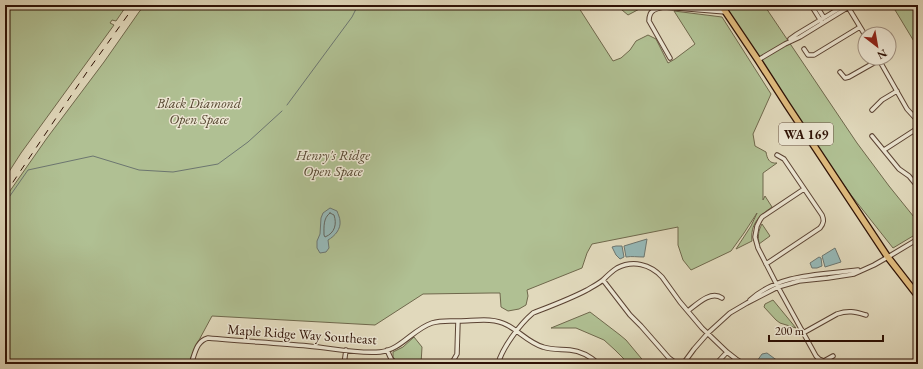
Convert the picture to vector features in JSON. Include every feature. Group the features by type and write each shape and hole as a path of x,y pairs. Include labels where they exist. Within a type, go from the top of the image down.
{"main road":[{"name":"WA 169","path":"721,5 888,257 918,296"}],"street":[{"path":"787,5 791,7 800,5"},
{"path":"811,5 823,21"},
{"path":"816,5 823,21"},
{"path":"758,60 785,44 796,34 823,21 848,6 859,26"},
{"path":"670,58 651,26 649,15 651,12 655,9 664,8 726,12"},
{"path":"804,49 808,55 814,55 857,29"},
{"path":"840,72 844,78 849,77 867,66"},
{"path":"883,66 907,108 918,121"},
{"path":"872,110 882,100 897,91"},
{"path":"884,150 918,128"},
{"path":"872,136 899,169 909,176 918,186"},
{"path":"766,264 820,228 824,220 784,159 777,155"},
{"path":"804,190 765,215 760,220 755,233 756,242 777,285 816,356 824,361 833,356"},
{"path":"683,364 708,333 730,314 777,285 854,274 874,265 918,239"},
{"path":"498,364 502,352 527,318 533,313 581,293 603,280 616,268 636,264 648,266 659,273 680,302 708,333 727,352 744,364"},
{"path":"603,280 630,315 677,364"},
{"path":"688,311 710,296 716,295 722,298"},
{"path":"804,333 843,312 866,315"},
{"name":"Maple Ridge Way Southeast","path":"191,364 198,344 208,338 375,352 387,350 404,341 419,329 432,323 445,320 487,320 506,324 535,344 551,349 577,351 587,355 599,364"},
{"path":"450,364 457,354 458,321"},
{"path":"344,364 346,350"},
{"path":"387,350 395,364"},
{"path":"716,364 727,352"}],"green space":[{"path":"5,5 127,5 116,21 112,20 110,23 114,25 21,153 5,178"},
{"name":"Henry's Ridge Open Space","path":"145,5 577,5 613,61 621,58 630,50 636,41 648,35 656,39 668,63 695,44 674,11 722,17 771,94 753,134 755,146 766,152 770,162 777,163 763,173 763,200 765,196 772,207 756,221 752,230 752,241 736,249 751,226 757,213 731,251 691,270 683,260 678,245 678,227 592,244 582,268 527,290 528,296 526,305 519,309 508,311 501,307 500,293 423,294 375,325 212,316 188,364 5,364 5,198 47,138"},
{"path":"616,5 647,5 628,15"},
{"path":"722,5 764,5 857,143 918,222 918,233 893,248 851,195 820,151"},
{"path":"892,5 918,5 918,48"},
{"path":"762,224 770,236 759,244 758,238"},
{"path":"773,300 796,328 780,323 764,307 765,304"},
{"path":"590,312 626,340 646,364 629,364 604,340 576,328 551,328"},
{"path":"414,337 422,347 421,364 406,364 396,360 393,357 393,352 403,347"}],"water":[{"path":"330,208 337,211 340,220 340,227 328,240 329,248 326,252 320,253 317,248 317,241 320,234 321,218 323,213"},
{"path":"647,239 644,257 626,257 624,246"},
{"path":"622,246 624,257 620,259 612,247"},
{"path":"835,248 841,262 825,267 822,256"},
{"path":"819,257 821,258 822,266 812,268 810,263"},
{"path":"767,353 782,364 758,364 757,361 762,354"}],"waterway":[{"path":"287,105 352,17 358,5"},
{"path":"5,203 28,170 93,156 139,170 173,172 218,164 248,142 282,111"}],"railway":[{"path":"5,194 87,72 135,5"}],"park label":[{"name":"Black Diamond Open Space","path":"199,112"}]}
